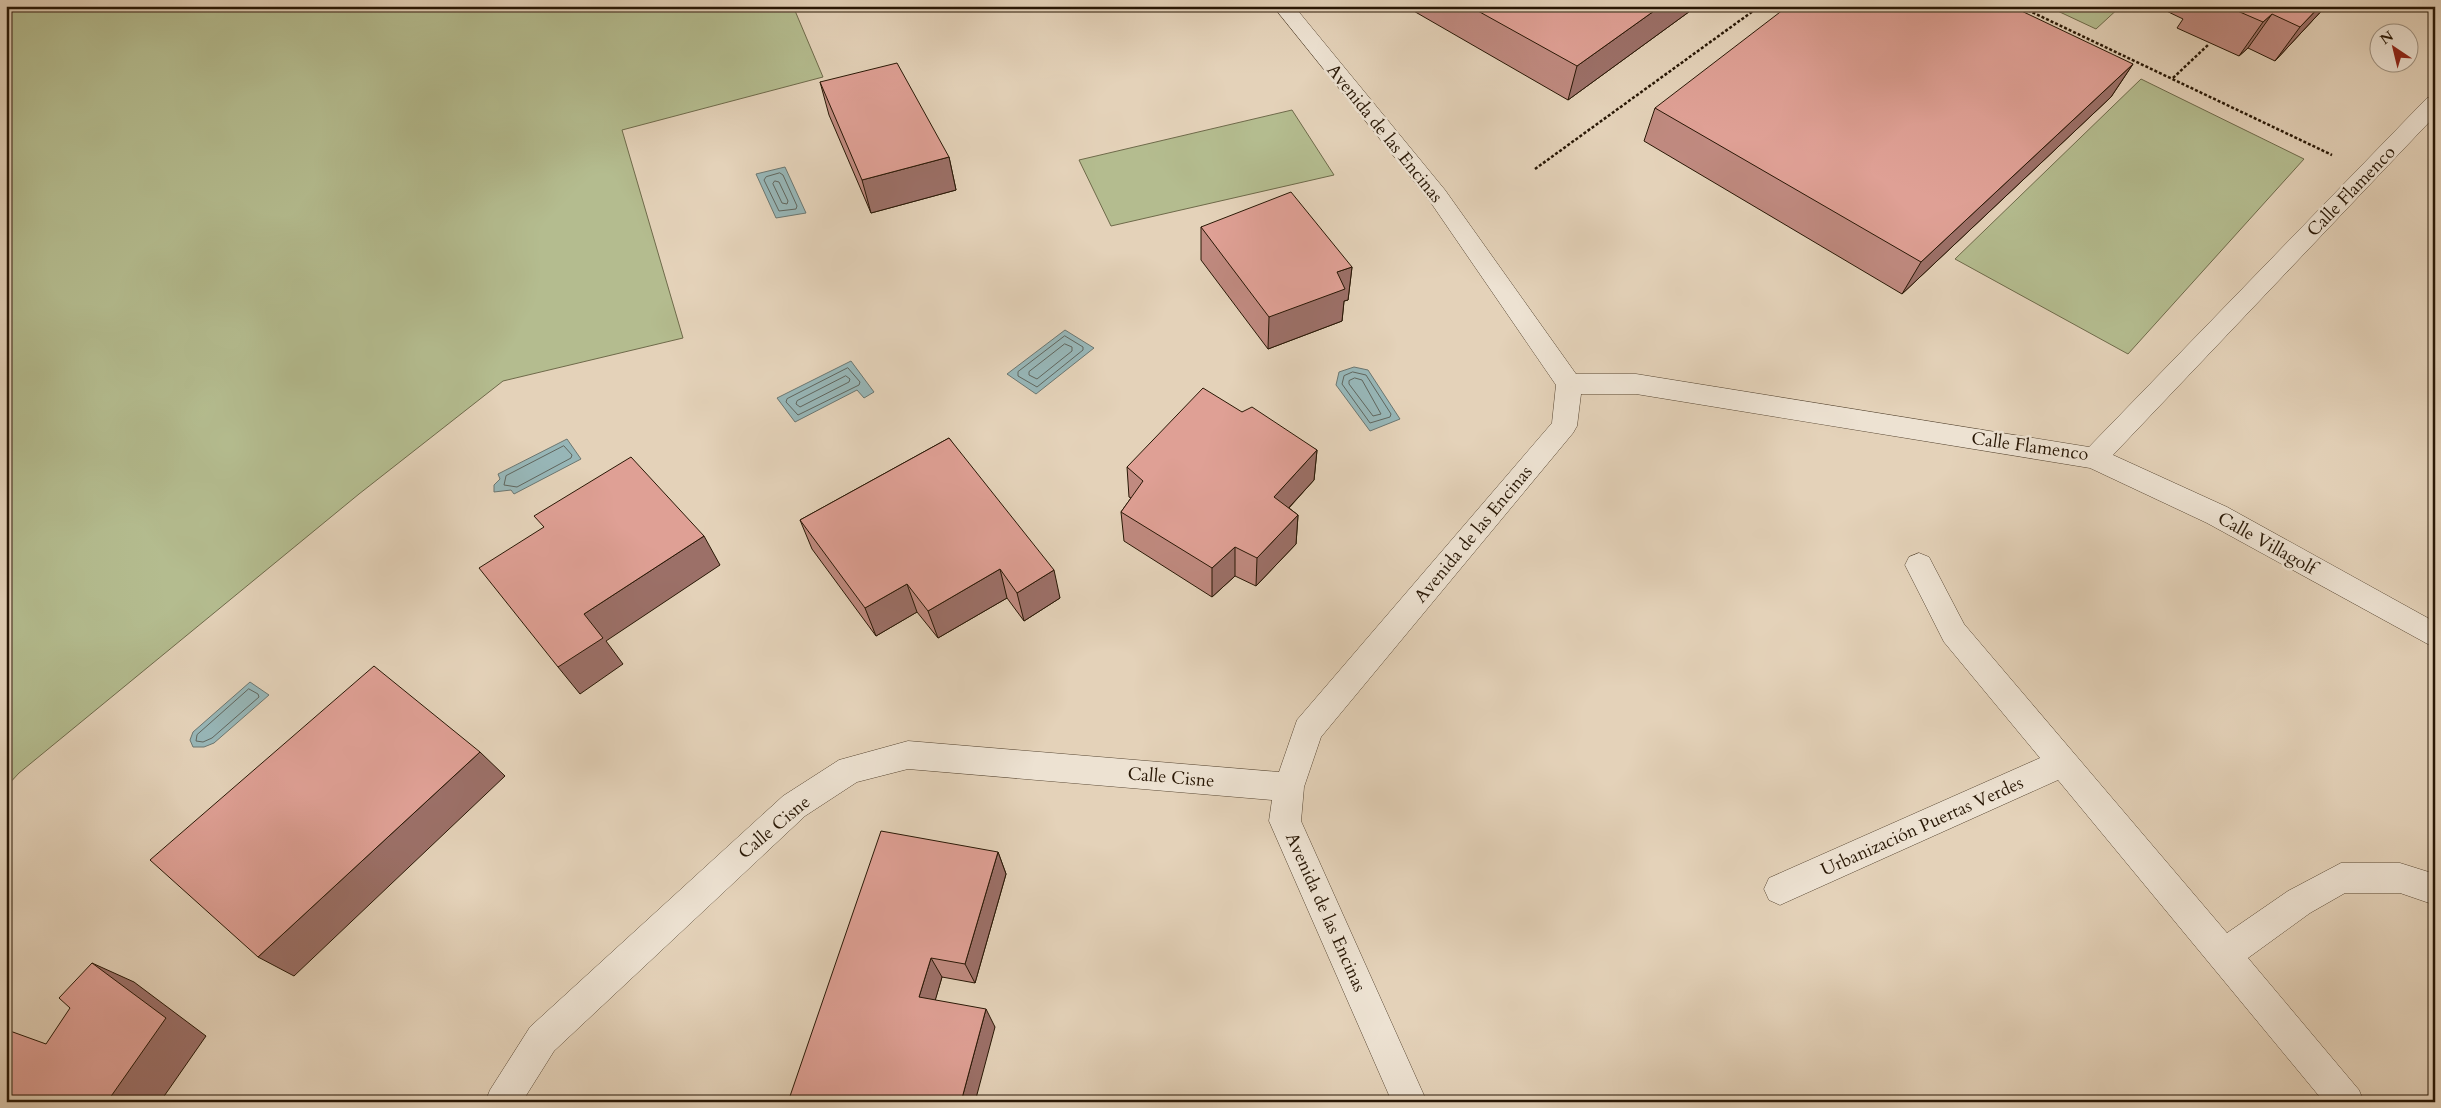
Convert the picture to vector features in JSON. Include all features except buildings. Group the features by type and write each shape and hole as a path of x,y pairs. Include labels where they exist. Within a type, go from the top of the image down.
{"street":[{"name":"Avenida de las Encinas","path":"1284,6 1437,195 1569,384 1564,426 1308,730 1289,787 1285,821 1410,1102"},
{"name":"Calle Flamenco","path":"1569,384 1636,384 2094,458 2435,103"},
{"name":"Calle Villagolf","path":"2094,458 2217,515 2435,636"},
{"path":"1919,565 1954,633 2347,1102"},
{"name":"Calle Cisne","path":"502,1102 542,1038 794,806 850,770 908,755 1289,787"},
{"name":"Urbanización Puertas Verdes","path":"1780,889 2063,763"},
{"path":"2224,955 2299,902 2341,878 2400,878 2435,890"}],"path":[{"path":"1535,170 1760,6"},
{"path":"2019,6 2173,78 2368,173"},
{"path":"2173,78 2209,44"}],"green space":[{"path":"6,6 793,6 823,77 622,130 683,338 503,381 359,494 19,773 6,787"},
{"path":"2047,6 2121,6 2096,29"},
{"path":"2141,79 2304,159 2128,354 1955,259"},
{"path":"1292,110 1334,175 1111,226 1079,160"}],"water":[{"path":"785,167 806,213 776,218 756,174"},
{"path":"1065,330 1094,348 1036,394 1007,374"},
{"path":"851,361 874,392 864,398 857,390 795,422 777,398"},
{"path":"1354,367 1368,370 1400,419 1370,431 1336,385 1339,372"},
{"path":"567,439 581,459 514,494 511,490 494,492 494,485 500,479 498,474"},
{"path":"250,682 269,695 214,743 204,747 193,747 190,740 193,732"}]}
